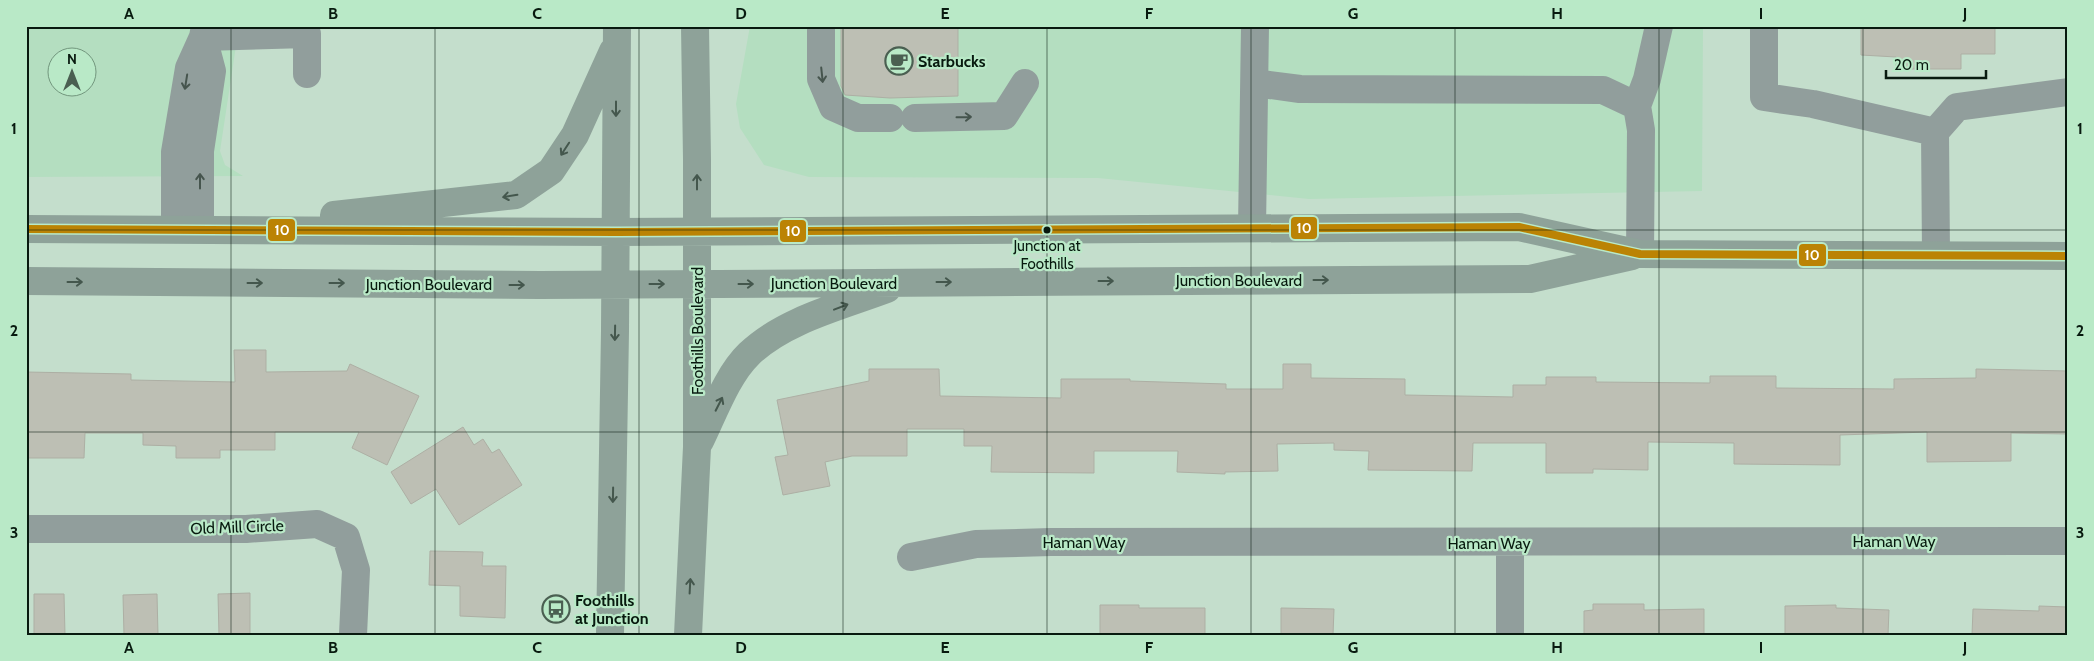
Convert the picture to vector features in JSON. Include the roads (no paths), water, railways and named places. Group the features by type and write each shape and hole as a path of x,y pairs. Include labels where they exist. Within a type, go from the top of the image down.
{"main road":[{"name":"Foothills Boulevard","path":"688,635 697,447 698,231 696,26"},
{"path":"187,230 516,195 551,171 575,135 617,34"},
{"path":"610,635 616,284 617,34"},
{"name":"Junction Boulevard","path":"26,229 616,232 1519,227 1640,254 2068,256"},
{"name":"Junction Boulevard","path":"26,282 698,284 1530,279 1640,254"},
{"path":"697,447 733,376 749,354 787,327 904,282"}],"street":[{"path":"821,26 821,79 833,107 858,118 1004,116 1025,83"},
{"path":"1252,228 1255,26"},
{"path":"1640,254 1641,130 1637,106 1647,79 1659,26"},
{"path":"1764,26 1764,97 1813,104 1935,132"},
{"path":"187,230 212,71 204,32 307,30 308,74"},
{"path":"1255,83 1300,89 1603,90 1637,106"},
{"path":"1936,255 1935,132 1957,107 2068,92"},
{"name":"Old Mill Circle","path":"26,529 246,529 317,524 346,537 356,570 353,635"},
{"name":"Haman Way","path":"911,557 976,544 1051,542 2068,541"},
{"path":"1510,543 1510,635"}],"place":[{"name":"Starbucks","path":"899,61"},
{"name":"Junction at Foothills","path":"1047,230"},
{"name":"Foothills at Junction","path":"556,609"}]}
